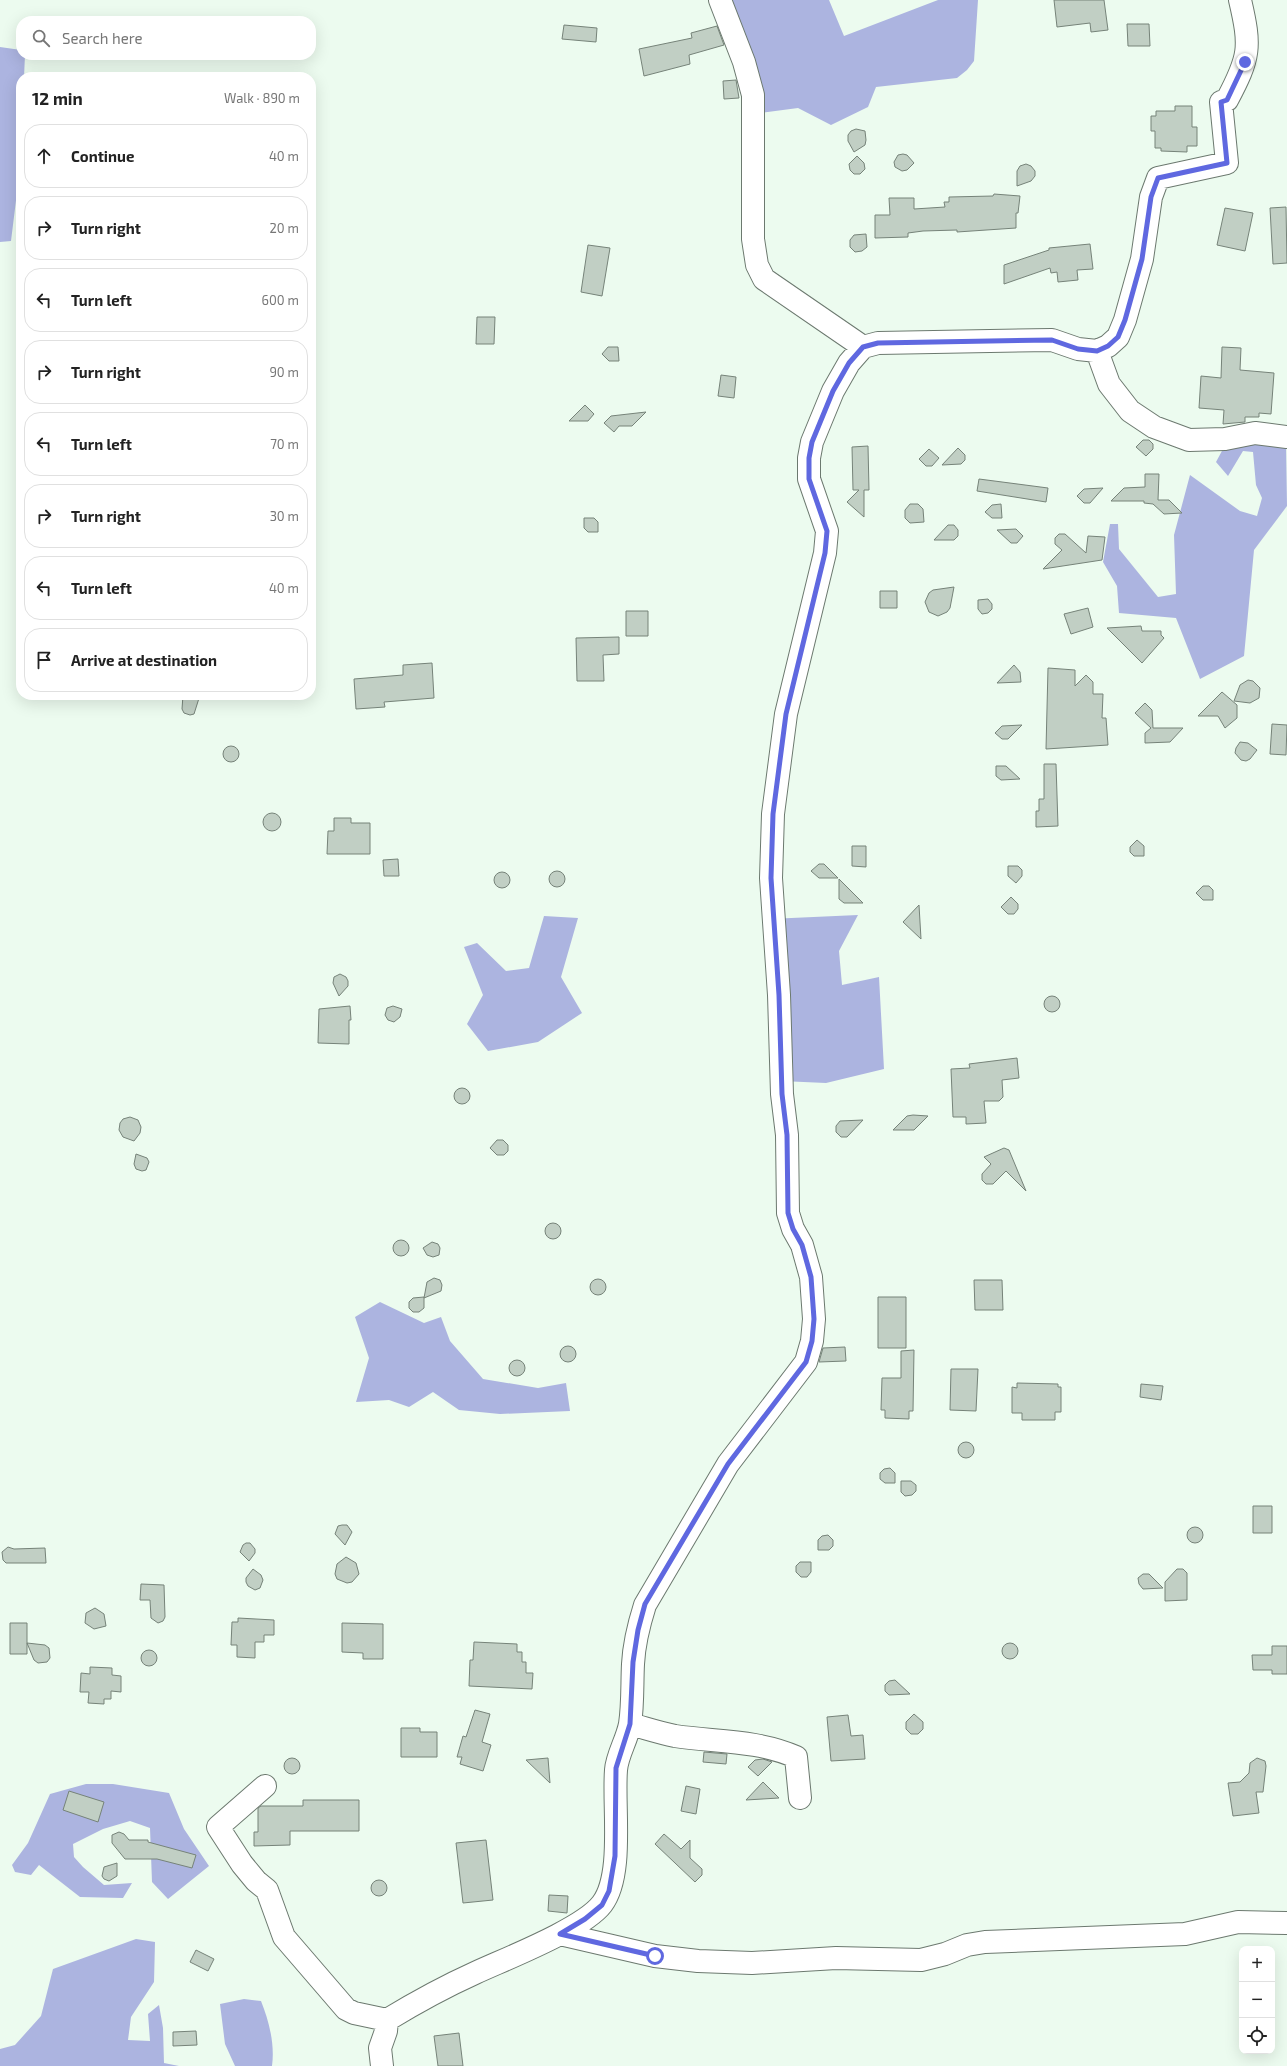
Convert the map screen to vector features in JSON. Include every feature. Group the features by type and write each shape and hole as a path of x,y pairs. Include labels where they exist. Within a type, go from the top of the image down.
{"street":[{"path":"720,0 744,62 753,95 753,239 757,265 764,279 863,347"},
{"path":"265,1786 218,1827 242,1864 256,1881 267,1890 284,1937 346,2009 354,2013 387,2020 446,1986 560,1934 585,1919 602,1905 609,1891 615,1856 616,1768 630,1724 633,1662 638,1630 645,1604 728,1464 806,1362 812,1341 814,1319 811,1277 802,1245 793,1229 788,1213 787,1135 782,1094 779,995 771,878 773,814 786,714 825,553 827,531 809,479 809,458 812,442 833,391 849,363 863,347 878,343 1052,340 1078,349 1097,351 1108,346 1118,337 1125,320 1142,259 1151,197 1158,178 1227,163 1221,102 1227,100 1242,69 1245,62 1248,42 1240,0"},
{"path":"1097,351 1109,384 1130,412 1154,427 1189,440 1226,439 1255,433 1287,437"},
{"path":"630,1724 674,1736 747,1744 783,1751 796,1757 800,1798"},
{"path":"560,1934 655,1956 698,1961 752,1963 836,1958 921,1960 945,1954 967,1945 985,1942 1185,1934 1238,1922 1287,1923"},
{"path":"382,2066 380,2048 386,2031 387,2020"}],"shaded area":[{"path":"722,0 829,0 844,36 938,0 978,0 974,61 967,70 957,78 876,87 868,107 831,125 798,108 761,113"},
{"path":"0,47 16,49 16,60 25,60 24,72 16,72 16,200 11,241 0,242"},
{"path":"1234,443 1286,444 1287,506 1254,550 1244,656 1200,679 1176,618 1119,613 1117,586 1103,562 1110,524 1118,524 1119,549 1158,597 1176,594 1174,535 1190,475 1240,511 1257,516 1262,498 1256,485 1253,452 1243,451 1228,476 1216,462 1223,449"},
{"path":"858,915 839,951 842,985 879,977 884,1069 826,1083 781,1081 769,919"},
{"path":"544,916 578,918 561,977 582,1013 538,1042 488,1051 467,1024 483,995 464,947 477,943 506,971 529,968"},
{"path":"380,1302 424,1323 441,1317 450,1341 483,1379 538,1388 566,1383 570,1411 500,1414 459,1410 433,1392 409,1407 389,1400 356,1402 369,1358 355,1317"},
{"path":"86,1784 113,1784 169,1793 184,1829 209,1866 168,1899 152,1882 150,1828 130,1821 103,1829 73,1844 74,1857 104,1885 132,1883 123,1898 80,1897 39,1865 31,1875 15,1872 12,1865 28,1843 50,1794"},
{"path":"136,1939 155,1942 154,1982 131,2017 128,2040 150,2041 148,2014 159,2005 163,2028 164,2063 179,2066 0,2066 0,2049 15,2045 41,2016 53,1969"},
{"path":"244,1999 261,2001 267,2016 271,2033 273,2049 272,2066 235,2066 225,2044 220,2004"}],"building":[{"path":"1054,0 1104,0 1108,30 1091,32 1090,23 1057,27"},
{"path":"1127,24 1149,24 1150,46 1128,46"},
{"path":"564,25 597,28 596,42 562,39"},
{"path":"717,26 724,45 689,55 690,64 644,76 639,49 692,38 691,33"},
{"path":"736,80 739,98 724,99 723,81"},
{"path":"1175,106 1192,106 1192,127 1197,127 1197,146 1187,146 1187,152 1161,151 1161,148 1155,148 1155,131 1151,131 1151,116 1156,116 1156,111 1175,111"},
{"path":"856,129 865,131 866,140 865,145 854,152 848,141 848,135 851,131"},
{"path":"898,155 907,155 914,163 907,170 902,171 895,167 894,162"},
{"path":"857,156 864,163 865,169 860,174 854,174 850,170 849,164"},
{"path":"1026,164 1031,166 1035,171 1035,176 1031,181 1017,186 1017,171 1020,166"},
{"path":"994,194 1020,196 1018,213 1016,213 1016,228 957,232 957,230 923,231 908,233 908,237 875,238 875,215 890,215 889,198 914,198 914,209 945,207 944,202 949,202 949,197 993,196"},
{"path":"1286,207 1287,263 1273,264 1270,208"},
{"path":"1225,208 1253,213 1245,251 1217,245"},
{"path":"866,234 867,247 862,251 855,252 850,247 850,240 854,235"},
{"path":"1090,244 1093,269 1077,270 1078,280 1058,282 1057,272 1051,273 1050,268 1004,284 1004,265 1049,250 1049,248"},
{"path":"588,245 610,248 602,296 581,292"},
{"path":"477,317 495,317 494,344 476,344"},
{"path":"608,347 618,347 619,361 609,361 602,354"},
{"path":"1222,347 1241,348 1240,370 1274,373 1271,414 1259,413 1259,417 1245,417 1245,422 1223,424 1224,410 1199,408 1201,376 1221,378"},
{"path":"721,375 736,377 734,398 718,396"},
{"path":"585,405 594,414 588,421 569,421"},
{"path":"646,412 632,426 619,426 614,432 604,423 611,416"},
{"path":"1143,440 1149,440 1153,444 1153,449 1146,456 1136,447"},
{"path":"868,446 869,490 864,490 864,517 847,502 859,490 853,490 852,447"},
{"path":"958,448 965,455 965,460 961,464 942,465"},
{"path":"929,449 939,458 932,466 926,466 919,459"},
{"path":"1145,474 1159,474 1158,500 1169,500 1182,513 1164,514 1153,504 1144,503 1144,501 1111,501 1124,488 1145,487"},
{"path":"979,479 1048,488 1046,502 977,491"},
{"path":"1103,488 1090,503 1084,503 1077,496 1084,489"},
{"path":"910,504 918,504 923,509 924,522 910,523 905,518 905,510"},
{"path":"1001,504 1002,518 992,518 985,512 992,505"},
{"path":"584,518 594,518 598,522 598,532 588,532 584,528"},
{"path":"948,525 954,525 958,530 958,536 954,540 934,540"},
{"path":"1016,529 1023,536 1017,543 1011,543 997,530"},
{"path":"1059,534 1065,534 1086,553 1088,536 1105,537 1102,560 1043,569 1062,550 1055,544 1055,538"},
{"path":"954,587 950,608 947,612 938,616 929,612 925,602 929,593 933,590"},
{"path":"880,591 897,591 897,608 880,608"},
{"path":"988,599 992,604 992,609 988,613 982,614 978,609 978,600"},
{"path":"1088,608 1093,627 1071,634 1064,614"},
{"path":"626,611 648,611 648,636 626,636"},
{"path":"1141,626 1142,631 1161,631 1161,635 1164,638 1142,663 1107,628"},
{"path":"619,637 619,654 603,655 604,681 577,681 576,638"},
{"path":"432,663 434,698 384,702 385,707 356,709 354,679 403,675 403,665"},
{"path":"1014,665 1020,672 1021,682 997,683"},
{"path":"1048,668 1075,670 1075,686 1086,675 1093,682 1093,694 1103,694 1102,718 1106,718 1108,745 1046,749"},
{"path":"1248,680 1253,681 1260,688 1259,698 1250,703 1234,701 1240,685"},
{"path":"1222,692 1237,705 1237,718 1225,728 1218,716 1198,716"},
{"path":"183,700 198,700 194,714 190,715 184,713 182,709"},
{"path":"1145,703 1152,710 1153,728 1183,728 1170,742 1145,743 1145,733 1151,728 1135,713"},
{"path":"1272,724 1287,725 1286,755 1270,754"},
{"path":"1022,725 1008,739 1002,739 995,733 1002,726"},
{"path":"1240,742 1248,743 1257,750 1250,759 1246,761 1241,760 1235,753"},
{"path":"231,746 238,751 239,754 234,761 231,762 224,757 223,754 228,747"},
{"path":"1044,764 1056,764 1058,826 1036,827 1036,811 1039,811 1039,799 1044,799"},
{"path":"996,766 1006,766 1020,779 1001,780 996,776"},
{"path":"272,813 278,816 281,822 278,828 272,831 266,828 263,822 266,816"},
{"path":"334,818 351,818 351,823 370,823 370,854 327,854 328,831 334,831"},
{"path":"1137,840 1144,846 1144,856 1134,856 1130,852 1130,847"},
{"path":"852,846 866,846 866,867 852,866"},
{"path":"398,859 399,876 384,876 383,860"},
{"path":"819,864 824,864 838,878 819,878 811,871"},
{"path":"1008,866 1018,866 1022,870 1022,876 1016,883 1008,876"},
{"path":"554,871 560,871 565,876 563,885 560,887 554,887 549,882 549,876"},
{"path":"499,872 505,872 510,877 508,886 505,888 499,888 494,883 494,877"},
{"path":"839,879 863,903 844,903 839,899"},
{"path":"1203,886 1209,886 1213,890 1213,900 1203,900 1196,893"},
{"path":"1011,897 1018,904 1018,909 1014,914 1008,914 1001,907"},
{"path":"919,905 921,939 903,922"},
{"path":"340,974 346,977 348,986 339,996 333,983 334,977"},
{"path":"1049,996 1055,996 1060,1001 1058,1010 1055,1012 1049,1012 1044,1007 1044,1001"},
{"path":"350,1006 351,1020 349,1020 349,1044 318,1043 319,1009"},
{"path":"393,1006 402,1009 400,1017 394,1022 388,1020 385,1015 387,1008"},
{"path":"1017,1058 1019,1078 1002,1080 1003,1097 999,1101 984,1101 986,1123 966,1124 966,1117 953,1117 951,1069 970,1068 969,1064"},
{"path":"462,1088 468,1090 470,1096 468,1102 462,1104 456,1102 454,1096 456,1090"},
{"path":"907,1116 928,1116 914,1130 893,1130"},
{"path":"130,1117 138,1120 141,1127 140,1133 134,1141 123,1137 119,1130 120,1123 123,1119"},
{"path":"863,1120 847,1137 841,1137 836,1132 836,1126 840,1121"},
{"path":"497,1140 503,1140 508,1145 508,1151 504,1155 497,1155 490,1148"},
{"path":"1004,1148 1009,1150 1026,1191 1006,1171 993,1184 986,1184 982,1180 982,1174 991,1164 984,1157"},
{"path":"136,1154 147,1158 149,1162 146,1170 142,1171 136,1169 134,1164"},
{"path":"553,1223 560,1228 561,1231 556,1238 553,1239 546,1234 545,1231 550,1224"},
{"path":"401,1240 408,1245 409,1248 404,1255 401,1256 394,1251 393,1248 398,1241"},
{"path":"432,1242 438,1244 440,1248 439,1255 433,1257 427,1255 423,1248"},
{"path":"434,1278 440,1280 442,1285 441,1291 424,1298 427,1282"},
{"path":"598,1279 605,1284 606,1287 601,1294 598,1295 591,1290 590,1287 595,1280"},
{"path":"974,1280 1002,1280 1003,1310 975,1310"},
{"path":"424,1297 424,1308 419,1312 413,1312 409,1308 409,1302 413,1298"},
{"path":"878,1297 906,1297 906,1348 878,1348"},
{"path":"568,1346 575,1351 576,1354 571,1361 568,1362 561,1357 560,1354 565,1347"},
{"path":"845,1347 846,1361 819,1362 823,1348"},
{"path":"914,1350 913,1411 909,1411 909,1419 885,1418 885,1410 881,1410 882,1378 901,1378 901,1351"},
{"path":"517,1360 524,1365 525,1368 520,1375 517,1376 510,1371 509,1368 514,1361"},
{"path":"951,1369 978,1369 976,1411 950,1410"},
{"path":"1017,1383 1058,1384 1058,1387 1061,1387 1061,1412 1055,1412 1055,1420 1022,1420 1022,1413 1012,1413 1012,1387 1017,1388"},
{"path":"1141,1384 1163,1386 1161,1400 1140,1397"},
{"path":"966,1442 973,1447 974,1450 969,1457 966,1458 959,1453 958,1450 963,1443"},
{"path":"890,1468 895,1473 895,1483 885,1483 880,1479 880,1473 884,1469"},
{"path":"901,1481 911,1481 916,1485 916,1491 912,1495 905,1496 901,1492"},
{"path":"1253,1506 1272,1506 1272,1533 1253,1533"},
{"path":"347,1525 352,1532 345,1545 335,1534 338,1526"},
{"path":"1195,1527 1202,1532 1203,1535 1198,1542 1195,1543 1188,1538 1187,1535 1192,1528"},
{"path":"828,1535 833,1540 833,1546 829,1550 818,1550 818,1540 822,1536"},
{"path":"250,1543 255,1549 255,1553 249,1561 240,1552 243,1545"},
{"path":"8,1547 14,1549 45,1548 46,1563 6,1563 3,1560 2,1552"},
{"path":"346,1557 356,1563 359,1574 352,1582 347,1583 337,1579 335,1574 337,1564"},
{"path":"800,1562 811,1562 811,1572 807,1577 801,1577 796,1572 796,1566"},
{"path":"253,1569 261,1575 263,1580 260,1588 255,1590 248,1586 246,1582 246,1578"},
{"path":"1177,1569 1183,1569 1187,1573 1187,1600 1165,1601 1165,1582"},
{"path":"1143,1574 1149,1574 1163,1588 1143,1589 1139,1584 1138,1578"},
{"path":"141,1584 164,1585 165,1617 163,1621 158,1623 151,1618 150,1600 140,1600"},
{"path":"95,1608 104,1614 106,1626 94,1629 85,1623 86,1613"},
{"path":"238,1618 274,1620 274,1635 264,1635 264,1642 255,1642 255,1658 237,1657 237,1645 231,1645 232,1622 238,1622"},
{"path":"10,1623 27,1623 27,1654 10,1654"},
{"path":"342,1623 383,1624 383,1659 363,1659 363,1653 342,1652"},
{"path":"474,1642 517,1644 517,1652 522,1652 522,1662 526,1662 526,1673 533,1673 532,1689 469,1686 470,1660 473,1660"},
{"path":"27,1643 45,1645 49,1648 50,1658 47,1662 38,1663 34,1660"},
{"path":"1010,1643 1017,1648 1018,1651 1013,1658 1010,1659 1003,1654 1002,1651 1007,1644"},
{"path":"1272,1646 1287,1646 1287,1674 1272,1674 1272,1670 1253,1670 1252,1655 1272,1655"},
{"path":"149,1650 156,1655 157,1658 152,1665 149,1666 142,1661 141,1658 146,1651"},
{"path":"90,1667 112,1668 112,1675 121,1676 121,1692 111,1691 111,1699 104,1699 104,1704 88,1703 89,1692 80,1692 81,1673 90,1674"},
{"path":"895,1680 910,1694 889,1695 885,1691 885,1685 889,1681"},
{"path":"475,1710 490,1714 482,1742 491,1745 483,1771 460,1764 462,1757 457,1757 463,1736 466,1737"},
{"path":"914,1714 923,1722 923,1729 918,1734 911,1734 906,1729 906,1722"},
{"path":"848,1715 851,1736 863,1735 865,1759 831,1761 827,1717"},
{"path":"401,1728 420,1728 420,1732 437,1732 437,1757 401,1757"},
{"path":"704,1752 727,1754 726,1764 703,1762"},
{"path":"292,1758 299,1763 300,1766 295,1773 292,1774 285,1769 284,1766 289,1759"},
{"path":"548,1758 550,1783 526,1760"},
{"path":"1257,1758 1265,1761 1266,1766 1263,1792 1256,1792 1259,1813 1233,1816 1228,1783 1240,1782 1249,1773 1250,1763"},
{"path":"763,1759 772,1762 758,1776 748,1767 755,1760"},
{"path":"763,1782 779,1798 746,1800"},
{"path":"686,1786 700,1789 696,1814 681,1811"},
{"path":"69,1791 104,1802 98,1822 63,1810"},
{"path":"303,1800 359,1800 359,1831 290,1831 290,1845 254,1846 254,1832 258,1832 258,1808 261,1806 303,1806"},
{"path":"119,1832 124,1834 129,1840 148,1840 148,1842 196,1855 192,1868 157,1859 125,1859 112,1843 112,1835"},
{"path":"664,1834 681,1849 690,1840 690,1858 702,1869 702,1875 695,1882 655,1844"},
{"path":"486,1840 493,1900 463,1903 456,1843"},
{"path":"117,1863 117,1876 109,1881 104,1879 102,1876 104,1867"},
{"path":"379,1880 385,1882 387,1888 385,1894 379,1896 373,1894 371,1888 373,1882"},
{"path":"549,1895 568,1896 567,1913 548,1911"},
{"path":"196,1950 214,1959 208,1971 190,1962"},
{"path":"196,2031 197,2045 173,2046 173,2032"},
{"path":"459,2033 463,2066 438,2066 434,2036"}],"route":[{"path":"655,1956 560,1934 585,1919 602,1905 609,1891 615,1856 616,1768 630,1724 633,1662 638,1630 645,1604 710,1497 728,1464 780,1394 806,1362 812,1341 814,1299 811,1277 802,1245 793,1229 788,1213 787,1135 782,1094 779,995 771,878 773,814 786,714 825,553 827,531 809,479 809,458 812,442 833,391 849,363 863,347 878,343 1052,340 1078,349 1097,351 1108,346 1118,337 1125,320 1142,259 1151,197 1158,178 1227,163 1221,102 1227,100 1245,62"}]}
